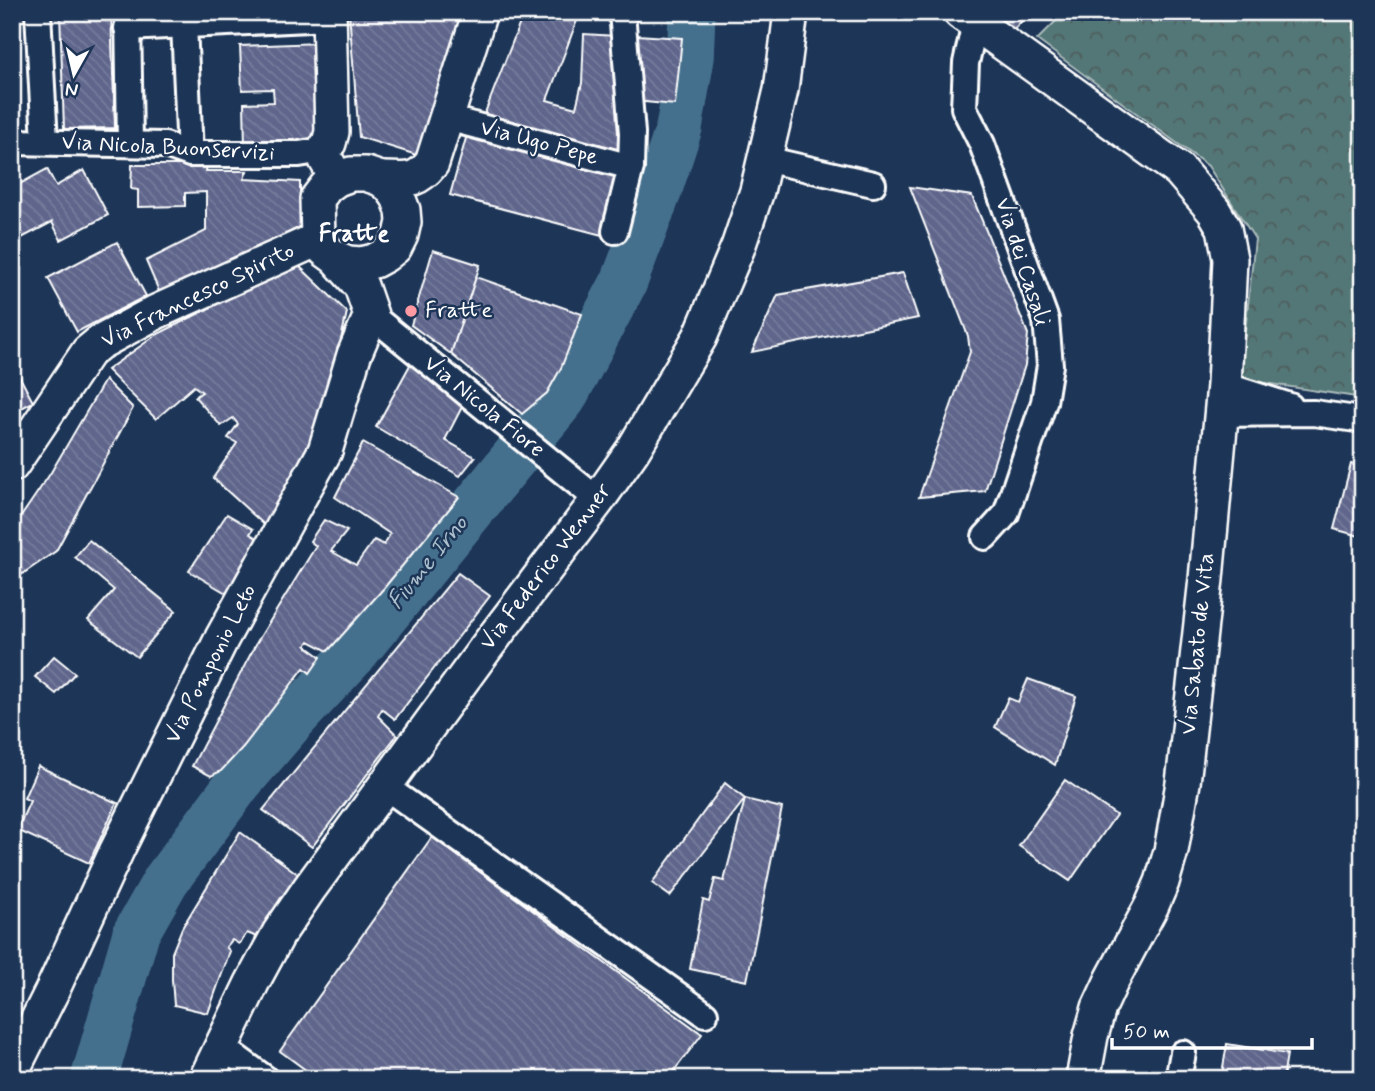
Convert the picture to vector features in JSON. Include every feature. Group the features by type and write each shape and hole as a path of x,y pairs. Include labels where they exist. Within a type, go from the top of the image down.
{"main road":[{"path":"331,164 351,174 366,174 381,179 409,179 422,175 432,163 480,12"},
{"name":"Via Federico Wenner","path":"206,1079 220,1046 279,933 384,786 598,500 646,429 700,337 738,247 765,159 781,90 790,12"},
{"path":"329,15 331,164 326,187 317,199 327,248 362,286 371,315"},
{"name":"Via dei Casali","path":"967,18 1179,170 1203,198"},
{"path":"327,248 348,263 361,264 385,256 395,247 404,222 403,210 391,187 381,179"},
{"name":"Via Sabato de Vita","path":"1083,1079 1099,1008 1162,882 1171,850 1183,783 1223,400 1230,259 1224,228 1203,198"},
{"name":"Via Francesco Spirito","path":"12,465 88,352 99,343 156,312 327,248"},
{"name":"Via Pomponio Leto","path":"12,1071 222,638 325,451 354,355 371,315"}],"street":[{"path":"38,12 46,142"},
{"path":"615,230 631,167 632,133 622,12"},
{"path":"130,144 128,20 184,25 329,15"},
{"name":"Via dei Casali","path":"967,18 964,108 982,144 1046,320 1050,365 1044,402 1006,514 985,537"},
{"path":"184,25 190,154"},
{"name":"Via Ugo Pepe","path":"447,118 631,167"},
{"name":"Via Nicola Buonservizi","path":"12,142 165,145 190,154 299,154 331,164"},
{"path":"765,159 873,184"},
{"name":"Via Nicola Fiore","path":"371,315 598,500"},
{"path":"1223,400 1363,420"},
{"path":"384,786 705,1014"},
{"path":"220,1046 266,1079"},
{"path":"1178,1079 1182,1053"}],"green space":[{"path":"1065,12 1363,12 1363,398 1240,379 1255,239 1208,166 1037,40"}],"building":[{"path":"60,12 111,12 115,128 64,129"},
{"path":"349,12 463,12 423,157 359,137"},
{"path":"514,12 572,12 579,15 547,100 576,108 582,83 584,34 616,36 619,160 481,123 521,20 512,16"},
{"path":"985,12 1031,12 1011,32"},
{"path":"637,35 682,38 675,105 635,101"},
{"path":"320,43 325,143 245,147 244,103 274,102 273,89 242,90 240,46"},
{"path":"468,131 618,176 602,235 450,195"},
{"path":"132,165 207,165 206,171 247,171 244,179 300,182 300,227 161,296 146,261 206,231 206,192 185,193 185,206 138,207 138,190 131,189"},
{"path":"47,169 56,186 84,170 108,215 61,240 52,222 12,243 12,188"},
{"path":"910,187 972,196 1028,334 1025,365 985,491 919,497 970,352 968,336"},
{"path":"117,242 146,296 77,332 48,278"},
{"path":"433,250 480,265 451,354 411,325"},
{"path":"297,264 347,312 329,394 324,393 317,429 293,495 270,530 213,478 237,443 228,438 238,424 233,418 221,426 195,397 202,392 194,386 156,419 107,370 156,335"},
{"path":"903,273 918,318 752,352 778,295"},
{"path":"476,277 582,314 561,368 547,393 522,414 451,354"},
{"path":"12,362 33,402 12,413"},
{"path":"410,365 464,403 445,440 475,457 460,476 376,427"},
{"path":"105,380 133,408 56,551 12,581 12,523 20,518 50,474"},
{"path":"363,443 459,497 328,651 309,641 306,646 321,657 310,673 304,668 243,747 221,771 211,776 192,766 257,642 316,546 310,541 324,520 347,531 331,551 356,565 374,540 384,545 390,534 335,497"},
{"path":"1351,464 1363,467 1363,537 1334,529"},
{"path":"227,514 253,529 250,534 266,543 231,596 189,571"},
{"path":"89,540 176,611 137,657 88,620 114,590 75,557"},
{"path":"458,573 490,596 395,719 382,709 378,716 397,735 312,847 263,810"},
{"path":"54,656 75,673 56,694 35,677"},
{"path":"1028,679 1076,696 1055,765 995,727 1008,698 1018,702"},
{"path":"38,766 117,803 89,863 17,830 30,801 24,798"},
{"path":"1065,780 1116,815 1070,881 1019,846"},
{"path":"725,783 745,799 670,896 652,883"},
{"path":"745,799 782,808 747,981 690,969 703,900 709,902 715,879 724,881"},
{"path":"240,832 298,874 257,937 247,933 239,944 232,940 226,947 230,951 208,1013 174,1005 172,953 182,928"},
{"path":"432,837 702,1034 668,1079 318,1079 280,1051"},
{"path":"1227,1044 1287,1054 1283,1079 1221,1079"}],"waterway":[{"name":"Fiume Irno","path":"94,1079 136,933 166,880 239,782 351,657 563,398 624,282 658,192 679,128 690,64 692,12"}],"place":[{"name":"Fratte","path":"411,311"}],"district":[{"name":"Fratte","path":"354,234"}]}
